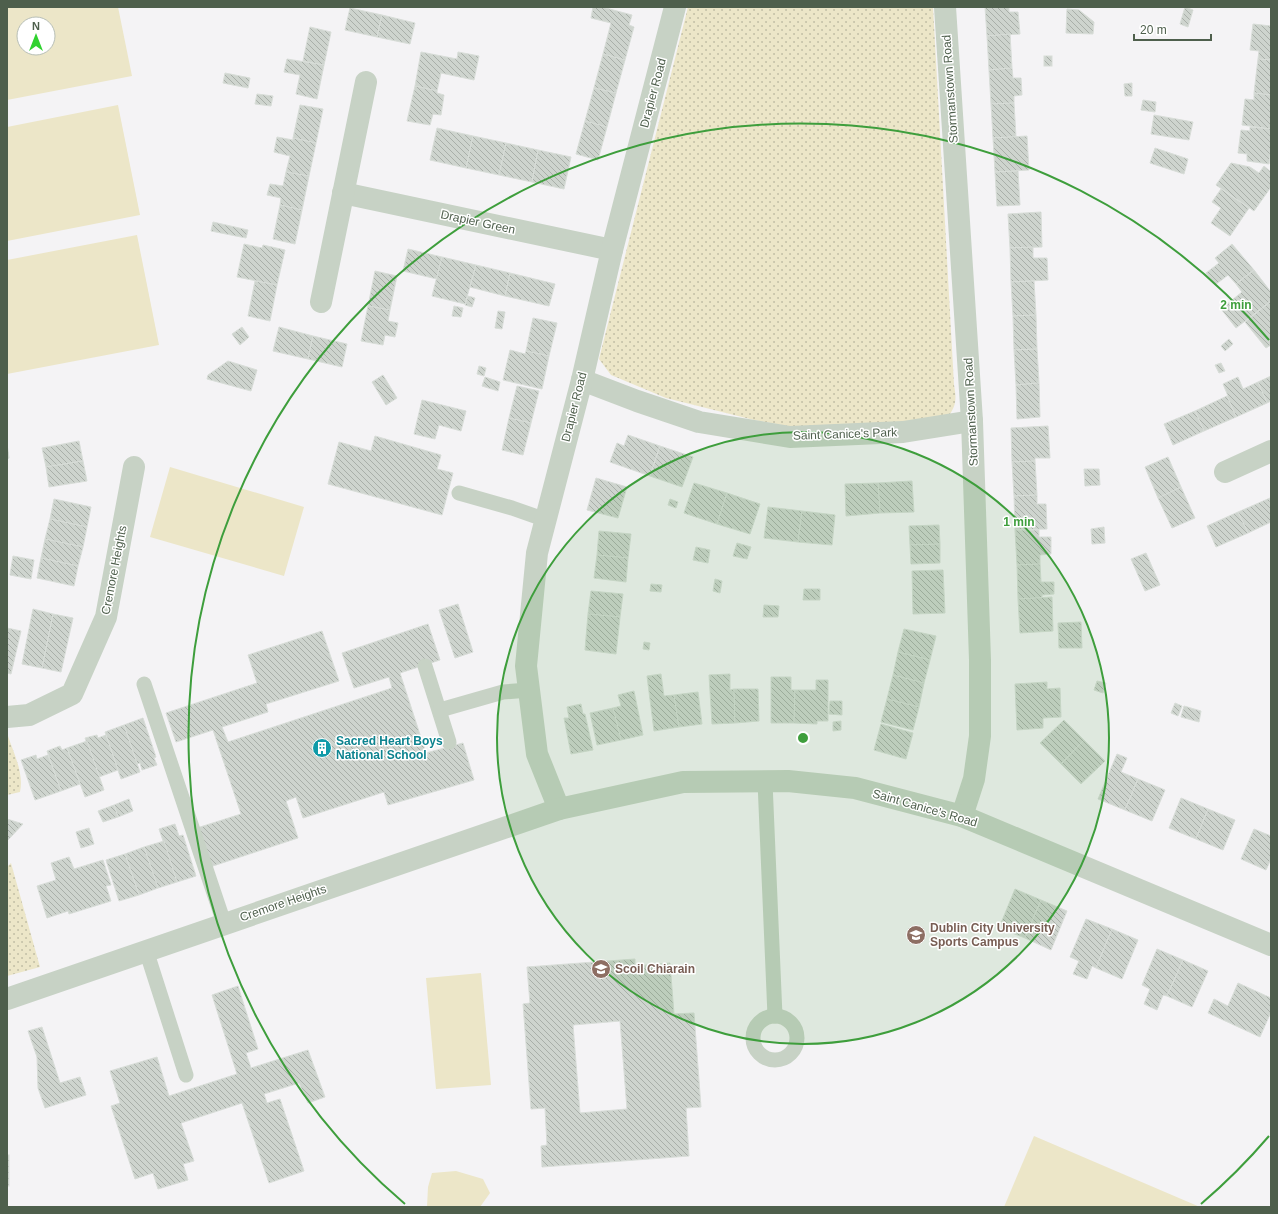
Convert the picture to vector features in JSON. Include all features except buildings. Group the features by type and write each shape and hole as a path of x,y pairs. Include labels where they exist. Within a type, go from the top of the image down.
{"street":[{"name":"Drapier Road","path":"559,809 537,754 526,666 538,553 582,380 612,250 675,7"},
{"name":"Stormanstown Road","path":"945,7 972,421 980,660 980,736 974,779 962,816"},
{"path":"321,302 366,82"},
{"name":"Drapier Green","path":"343,193 612,250"},
{"name":"Saint Canice's Park","path":"582,380 699,422 790,437 904,432 972,421"},
{"path":"1225,472 1271,451"},
{"name":"Cremore Heights","path":"7,718 29,716 72,694 106,617 134,466"},
{"name":"Saint Canice's Road","path":"559,809 683,782 788,781 855,788 962,816 1271,945"},
{"name":"Cremore Heights","path":"7,999 224,923 559,809"}],"lane":[{"path":"459,492 546,520"},
{"path":"425,666 449,742"},
{"path":"144,684 224,923"},
{"path":"440,710 502,692 529,690"},
{"path":"765,782 775,1016"},
{"path":"146,950 186,1075"}],"shaded area":[{"path":"7,7 118,7 132,76 7,100"},
{"path":"688,7 933,7 955,396 954,407 950,414 898,426 799,428 754,420 666,398 611,375 599,359"},
{"path":"118,105 140,215 7,241 7,127"},
{"path":"137,235 159,345 7,374 7,260"},
{"path":"170,467 304,507 284,576 150,537"},
{"path":"7,736 20,771 21,785 20,792 7,795"},
{"path":"11,863 40,967 7,976 7,867"},
{"path":"481,973 491,1085 436,1089 426,978"},
{"path":"1034,1136 1200,1207 1004,1207"},
{"path":"456,1171 483,1179 490,1193 480,1207 427,1207 428,1187 432,1173"}],"place":[{"name":"Sacred Heart Boys National School","path":"322,748"},
{"name":"Dublin City University Sports Campus","path":"916,935"},
{"name":"Scoil Chiarain","path":"601,969"}]}
